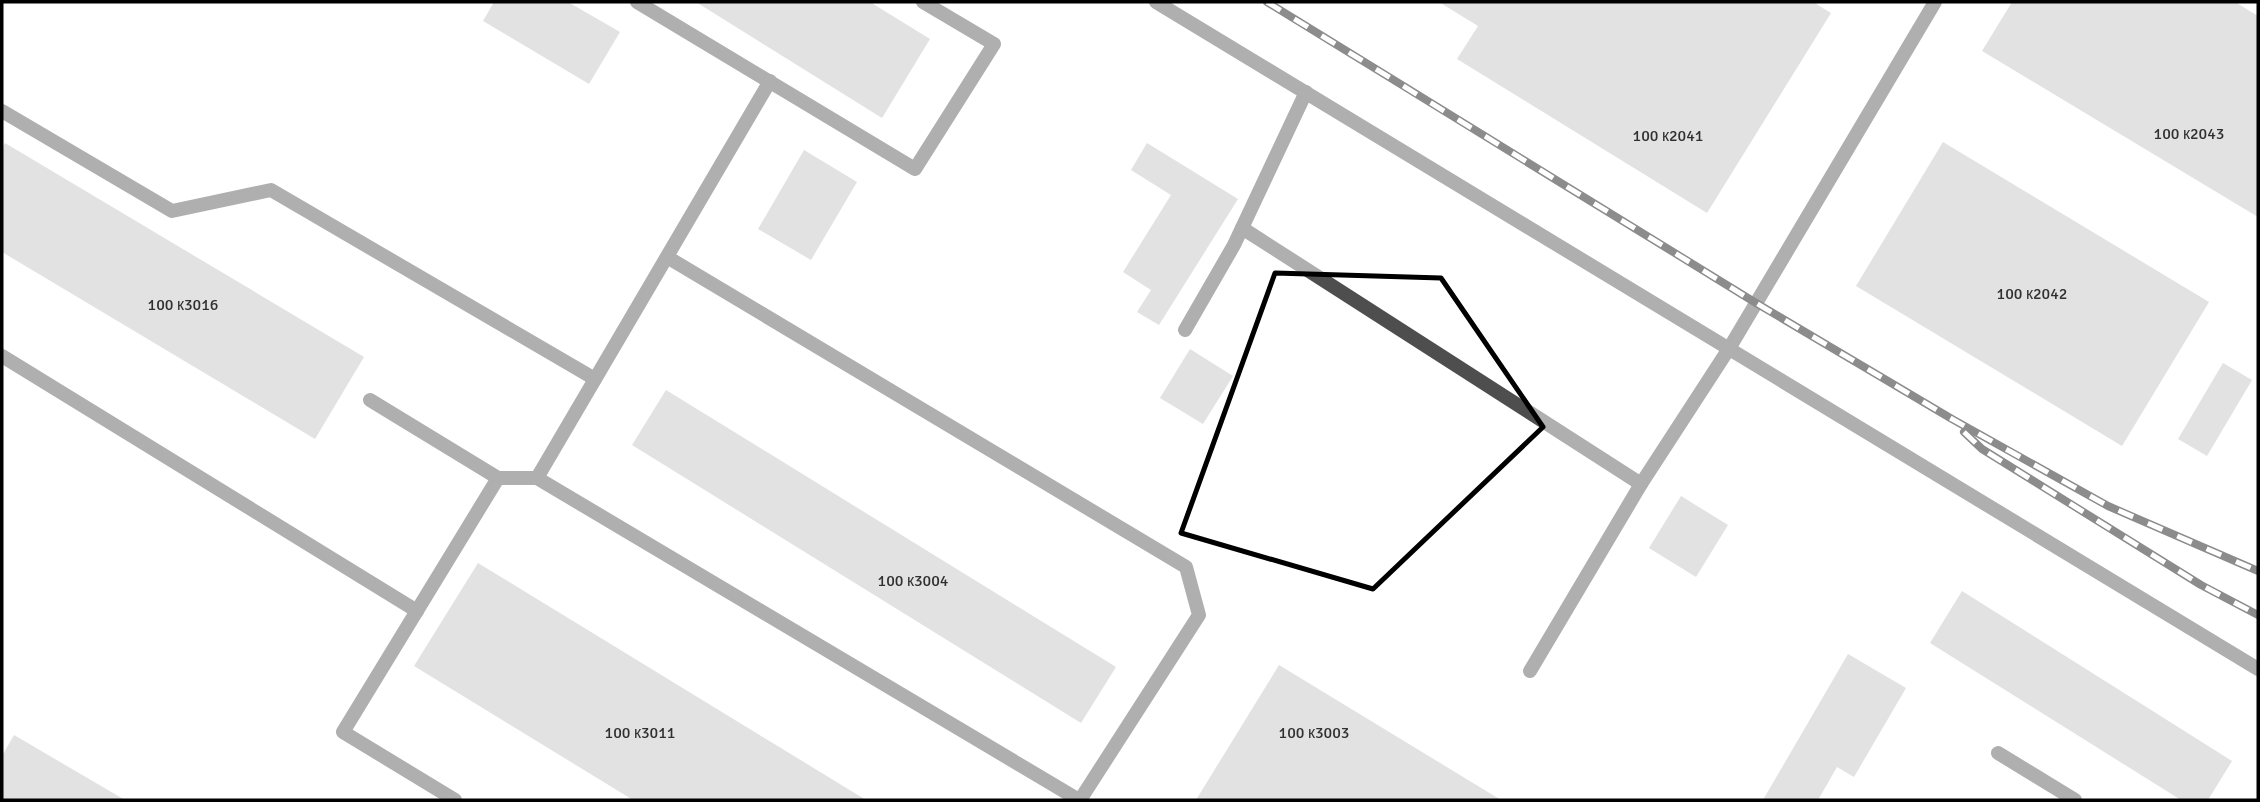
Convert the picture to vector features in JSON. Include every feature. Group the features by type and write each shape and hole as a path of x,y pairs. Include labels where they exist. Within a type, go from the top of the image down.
{"lane":[{"path":"637,2 915,169 994,44 923,2"},
{"path":"1156,2 2258,669"},
{"path":"1530,671 1641,484 1730,347 1934,2"},
{"path":"537,478 769,81"},
{"path":"1185,330 1242,228 1306,92"},
{"path":"2,111 172,211 271,190 595,379"},
{"path":"1242,228 1641,484"},
{"path":"370,400 498,478 537,478 1079,800 1199,615 1186,567 667,257"},
{"path":"2,356 417,611"},
{"path":"455,800 343,732 498,478"},
{"path":"1998,753 2075,800"}],"highlighted area":[{"path":"1275,273 1441,278 1543,427 1373,589 1181,533"}],"building":[{"path":"494,2 568,2 620,32 589,84 483,21"},
{"path":"696,2 870,2 930,39 882,118"},
{"path":"1439,2 1813,2 1831,13 1707,213 1457,59 1478,26"},
{"path":"2012,2 2235,2 2258,16 2258,217 1982,51"},
{"path":"1943,142 2209,302 2122,446 1856,286"},
{"path":"5,143 364,357 315,439 2,252 2,148"},
{"path":"1147,143 1238,199 1159,325 1137,312 1151,290 1123,272 1171,195 1131,170"},
{"path":"804,150 857,182 811,260 758,229"},
{"path":"1190,349 1233,376 1203,424 1160,398"},
{"path":"2223,363 2252,380 2207,456 2178,439"},
{"path":"666,390 1116,667 1081,723 632,445"},
{"path":"1681,496 1728,525 1696,577 1649,548"},
{"path":"478,563 866,800 633,800 414,666"},
{"path":"1962,591 2232,761 2208,800 2181,800 1930,643"},
{"path":"1848,654 1906,688 1854,777 1837,767 1818,800 1763,800"},
{"path":"1279,665 1501,800 1196,800"},
{"path":"14,735 125,800 2,800 2,756"}],"railway":[{"path":"1267,2 1756,303 1952,419 2108,506 2258,571"},
{"path":"1964,432 1982,449 2201,585 2258,615"}]}
